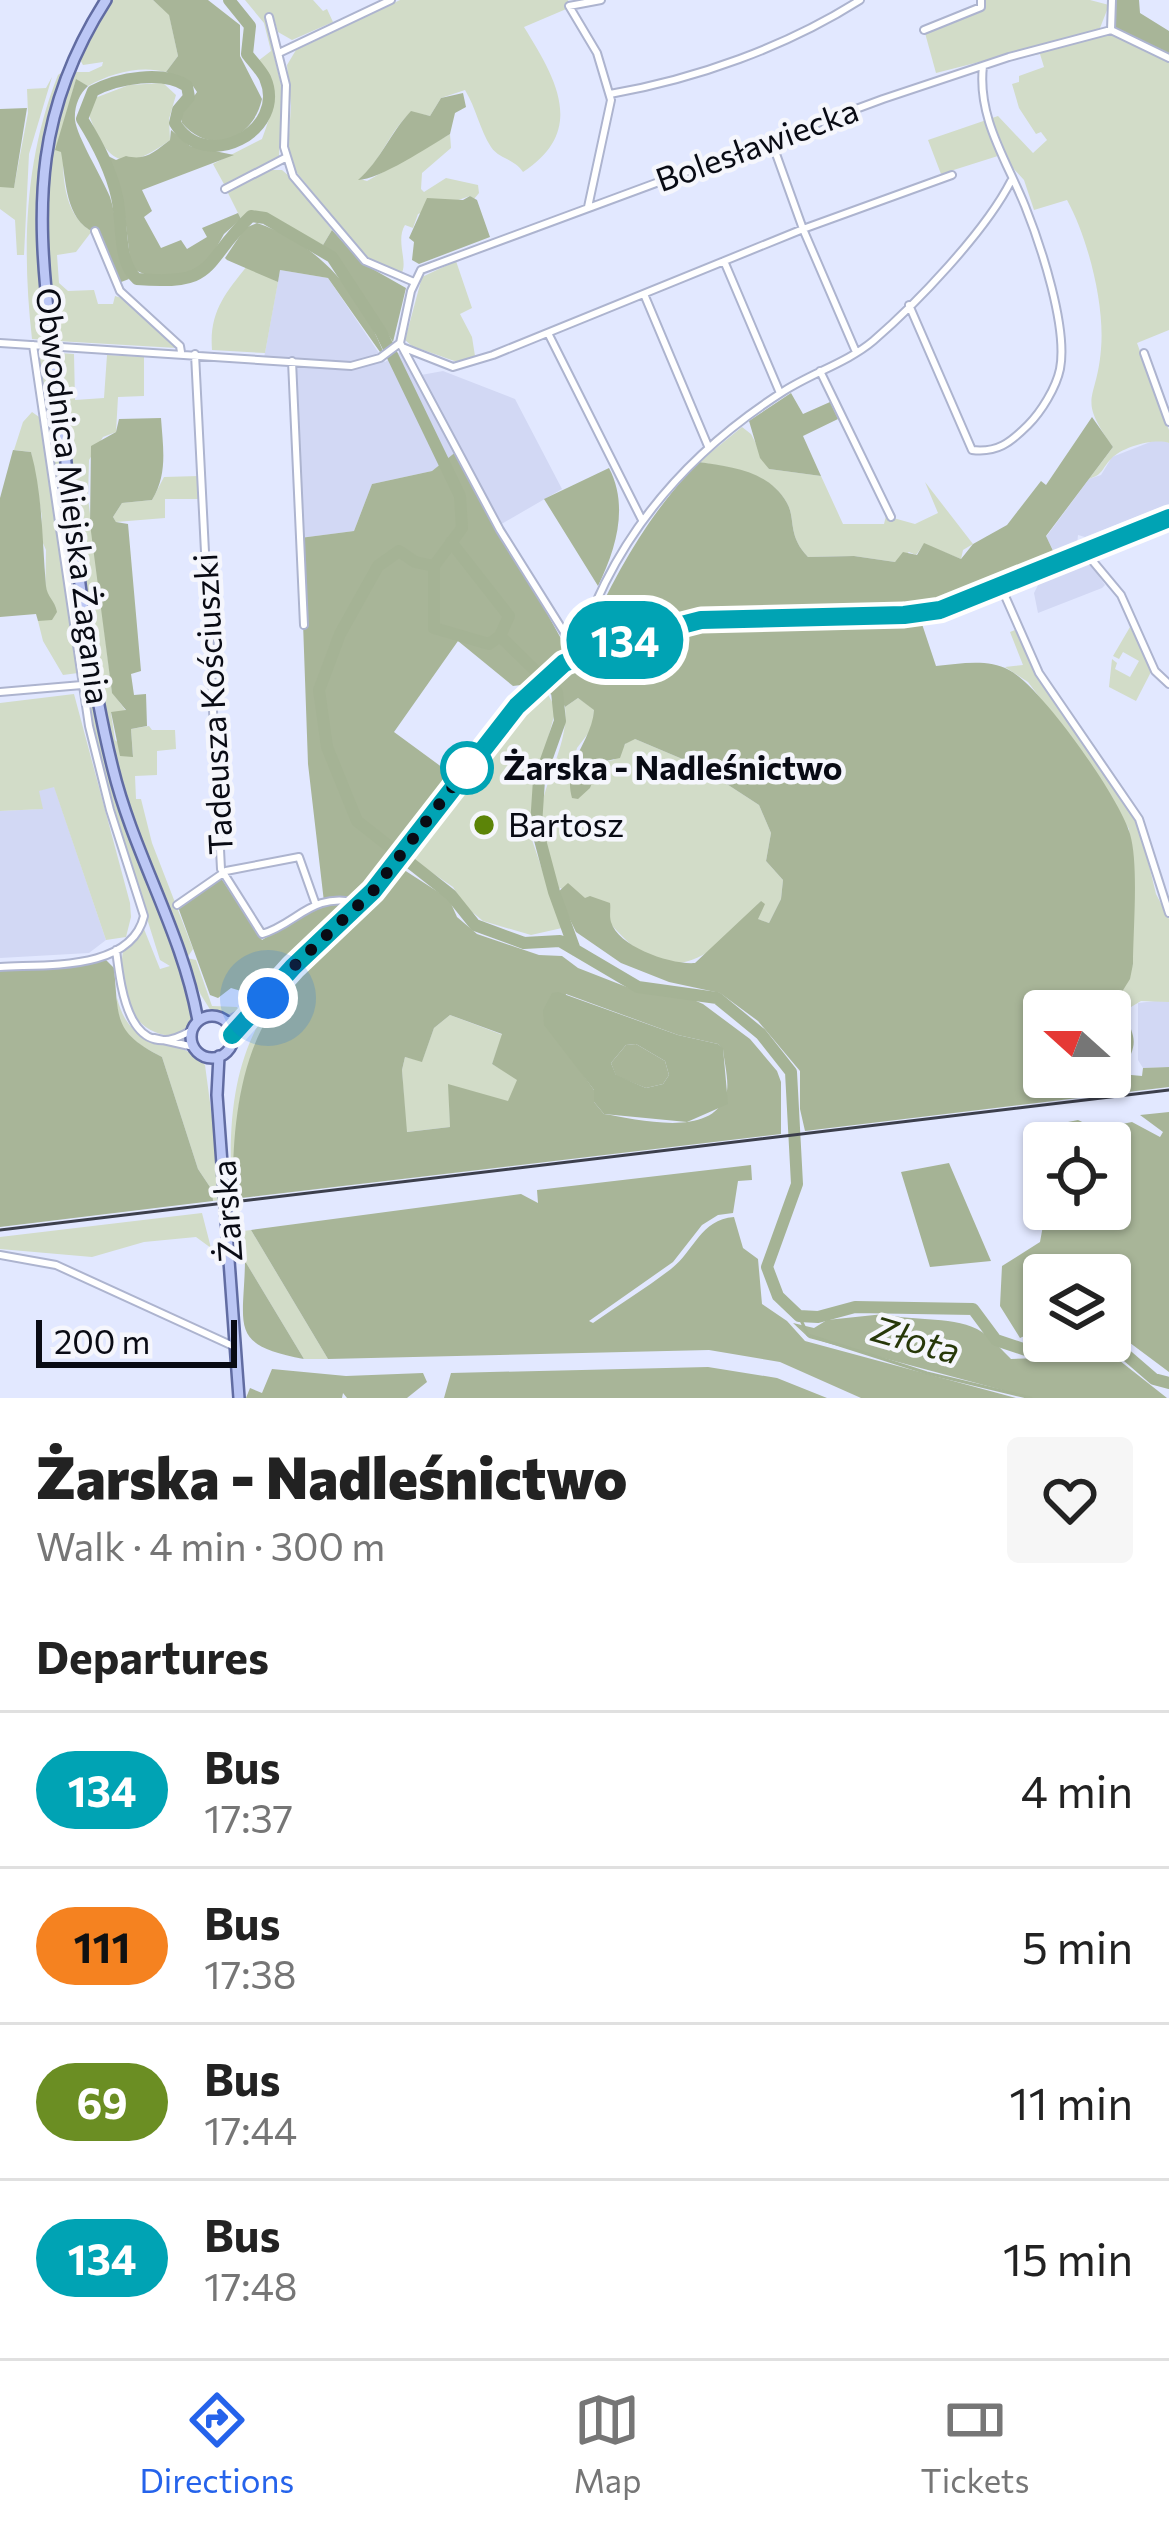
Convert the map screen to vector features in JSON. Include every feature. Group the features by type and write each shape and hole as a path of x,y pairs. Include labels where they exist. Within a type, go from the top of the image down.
{"main road":[{"name":"Obwodnica Miejska Żagania","path":"106,0 67,72 46,149 40,228 50,327 107,747 127,819 193,990 212,1016"},
{"name":"Obwodnica Miejska Żagania","path":"193,990 195,1026"},
{"path":"212,1016 226,1023 231,1045 219,1056 205,1057 194,1047 195,1026 212,1016"},
{"name":"Żarska","path":"219,1056 217,1096 239,1398"},
{"name":"Żarska","path":"205,1057 217,1096"}],"street":[{"path":"279,53 392,0"},
{"path":"589,207 610,94 597,53 569,6 601,0"},
{"path":"610,94 659,85 751,52 808,30 860,0"},
{"path":"924,30 981,7 980,0"},
{"path":"1112,0 1111,30 1169,58"},
{"path":"269,17 287,109 286,158 303,190 364,261 414,282 399,345 500,530 579,656"},
{"name":"Bolesławiecka","path":"414,282 429,265 771,140 983,66 1111,30"},
{"path":"909,305 972,450 991,452 1016,438 1038,415 1060,370 1059,333 1047,267 983,99 983,66"},
{"path":"771,140 856,352"},
{"path":"225,189 286,158"},
{"path":"399,345 453,367 952,175"},
{"path":"579,656 594,606 642,520 708,446 780,393 870,344 960,251 1011,181"},
{"path":"95,231 120,291 180,346 181,354"},
{"path":"724,261 780,393"},
{"path":"644,294 708,446"},
{"path":"548,333 642,520"},
{"path":"0,343 351,366 380,358 399,345"},
{"path":"0,967 71,963 116,950 139,930 143,912 98,770 33,345"},
{"path":"1144,353 1169,422"},
{"name":"Tadeusza Kościuszki","path":"195,354 222,873 262,934 316,905 348,900 360,904"},
{"path":"292,361 304,625"},
{"path":"820,370 891,517"},
{"path":"232,1035 293,967 360,904 550,672 579,656 701,620 917,614 946,608 1169,518"},
{"path":"1086,553 1118,590 1155,671 1169,685"},
{"path":"1001,586 1039,673 1139,819 1169,913"},
{"path":"0,692 82,685"},
{"path":"177,905 222,873 299,856 316,905"},
{"path":"116,950 127,1015 137,1028 160,1042 194,1047"},
{"path":"226,1023 260,1007"},
{"path":"152,1036 179,1037 195,1026"},
{"path":"0,1256 56,1265 233,1346"}],"shaded area":[{"path":"110,0 153,0 169,14 178,56 166,72 126,72 88,86 76,80 64,138 64,183 78,219 92,231 76,252 57,255 59,283 68,291 94,290 98,304 113,304 115,296 125,299 177,348 57,341 46,205 53,140 72,72 102,66 103,62 83,65 78,56"},
{"path":"153,0 208,0 240,25 240,56 262,99 240,133 218,141 205,139 182,123 182,114 197,92 191,83 166,72 178,56 169,15"},
{"path":"245,0 313,0 323,11 327,9 333,22 292,40 278,32 274,19 265,18 283,93 279,156 225,186 213,164 262,139 273,98 270,79 258,61 271,51 264,23"},
{"path":"400,0 568,0 571,7 524,27 555,85 559,103 555,139 543,156 523,172 499,154 491,147 465,90 441,98 430,116 411,112 360,179 367,181 450,134 451,148 422,173 421,189 424,192 446,178 478,185 474,199 470,196 418,214 413,228 405,225 401,274 371,263 293,168 288,150 287,65 296,50"},
{"path":"983,0 1090,0 1109,5 1100,28 1068,40 1112,29 1169,58 1169,330 1137,343 1169,430 1169,443 1147,443 1123,451 1089,479 1113,447 1092,407 1101,349 1100,312 1075,216 1067,200 1034,210 1024,180 1001,155 941,174 928,140 998,116 1033,153 1047,140 1041,132 1036,134 1019,108 1012,84 1019,82 1019,76 1044,67 1040,54 936,73 925,33 979,10"},
{"path":"1115,0 1139,0 1140,13 1169,31 1169,58 1112,29"},
{"path":"64,71 40,171 37,238 46,340 32,339 28,205 38,139 58,75"},
{"path":"52,77 29,154 24,255 17,255 15,220 0,209 0,187 14,187 28,113 27,89 46,88"},
{"path":"76,79 88,86 76,106 75,120 110,197 129,279 116,284 94,232 72,209 61,152 55,150"},
{"path":"163,83 176,95 169,119 170,140 130,160 111,154 89,115 95,98 129,85"},
{"path":"463,93 466,107 455,113 450,134 391,169 358,180 411,111 430,116 441,98"},
{"path":"27,108 14,188 0,187 0,109"},
{"path":"171,130 190,146 234,155 142,190 152,211 144,217 161,248 181,240 187,249 207,237 202,228 238,213 241,219 224,234 206,266 188,274 158,277 131,267 124,209 108,156 116,160 150,154 170,140"},
{"path":"269,170 282,170 289,176 332,230 323,245 259,211 241,219 227,191"},
{"path":"470,196 477,200 490,237 419,264 412,260 414,242 409,238 427,198 463,200"},
{"path":"257,223 299,244 334,273 362,309 383,351 328,278 280,270 278,282 225,258 245,228"},
{"path":"332,230 362,263 406,288 393,342 323,245"},
{"path":"456,261 472,308 460,314 475,356 460,363 405,340 422,277"},
{"path":"247,266 278,282 265,353 212,350 216,314"},
{"path":"280,270 328,278 385,362 403,350 421,375 443,371 515,399 562,489 498,526 457,452 432,471 372,484 354,531 300,538 292,362 264,358"},
{"path":"48,351 108,766 189,991 194,1021 172,1036 145,1027 136,1018 122,979 123,951 144,929 160,969 170,966 160,960 100,769 38,377 37,357"},
{"path":"60,353 74,354 75,400 104,398 107,355 144,357 144,396 118,397 116,432 103,437 89,460 88,498 112,692 126,711 111,713 115,740 133,756 131,729 175,730 176,749 157,751 157,775 135,776 136,799 141,799 152,843 193,949 187,958 196,960 212,1006 237,1007 241,1014 233,1018 211,1011 201,995 149,871 119,776 86,599"},
{"path":"791,393 803,414 830,402 838,419 803,436 821,476 769,469 760,458 749,421"},
{"path":"32,412 42,419 78,673 63,675 43,641 38,621 45,618 42,517 31,452 14,450 23,422"},
{"path":"1092,417 1113,447 1046,536 1055,555 996,581 911,609 705,614 668,620 595,644 589,641 587,636 622,566 699,462 748,472 770,483 787,503 797,542 808,557 854,556 895,562 903,552 917,555 924,543 961,559 973,544 1007,525 1041,481 1046,485"},
{"path":"161,418 163,461 157,490 152,500 122,503 113,517 128,524 141,671 131,674 134,695 146,694 147,726 131,729 133,757 120,756 111,712 126,710 112,693 90,524 91,446 116,432 119,419"},
{"path":"742,427 751,434 769,469 821,476 843,524 884,524 886,516 915,524 938,513 925,482 973,544 963,550 961,559 924,544 916,555 909,552 895,562 854,556 808,557 797,542 787,503 770,484 748,473 699,462"},
{"path":"1158,439 1169,443 1169,504 1085,537 1078,535 1077,545 1053,550 1046,537 1089,479 1101,475 1112,457"},
{"path":"13,450 31,452 35,469 46,586 57,612 52,620 38,621 36,614 0,617 0,498"},
{"path":"457,451 569,653 513,686 458,641 394,732 454,776 372,883 258,996 231,988 218,998 210,995 178,907 221,878 262,940 324,902 308,764 300,538 354,531 372,484 432,471"},
{"path":"609,468 618,497 618,527 598,586 544,499"},
{"path":"199,476 201,499 165,499 165,518 116,522 113,517 122,503 152,500 164,477"},
{"path":"1090,563 1105,585 1102,588 1038,613 1034,593 1039,583"},
{"path":"921,621 936,666 1000,666 1023,680 1059,719 1123,817 1133,847 1135,880 1133,964 1123,990 1023,990 1023,1098 1078,1098 805,1131 800,1071 758,1021 720,993 669,982 621,963 576,932 557,893 568,883 585,898 610,903 610,919 624,939 685,963 695,963 761,901 765,904 758,919 769,923 781,899 783,880 766,861 771,833 759,805 699,766 635,739 625,744 620,758 601,762 590,788 578,799 572,798 571,774 594,710 578,698 565,707 553,680 569,668 690,628"},
{"path":"1130,627 1152,670 1136,701 1109,687 1112,659 1117,663 1115,669 1130,677 1139,661 1123,652 1119,659 1113,656"},
{"path":"1015,630 1043,686 1140,828 1156,894 1169,919 1169,1002 1141,1001 1131,1007 1131,990 1122,990 1133,964 1129,829 1080,751 1028,682 1005,667 1023,665 1010,632"},
{"path":"545,689 556,709 534,789 530,834 562,928 531,935 483,921 453,887 406,855"},
{"path":"74,694 130,903 126,937 106,940 54,787 39,791 43,809 0,811 0,703"},
{"path":"578,698 594,709 593,727 577,748 568,783 592,777 601,762 614,760 629,739 635,739 699,766 759,805 771,833 766,861 783,880 781,899 769,923 757,919 761,901 730,934 697,958 661,961 641,952 586,902 560,888 557,893 540,818 563,735 565,707"},
{"path":"54,786 106,940 89,953 0,958 0,811 42,809 38,791"},
{"path":"398,866 449,899 457,917 477,934 539,955 562,956 578,968 637,991 687,997 703,1004 750,1039 777,1071 781,1134 233,1199 236,1120 247,1067 267,1018 348,930","holes":["566,994 678,1035 718,1044 723,1049 727,1085 718,1109 690,1122 672,1123 604,1114 594,1102 594,1090 556,1037","450,1015 502,1034 492,1064 517,1080 508,1101 448,1084 450,1127 407,1132 405,1057 422,1062 434,1028"]},
{"path":"360,915 285,997 258,1041 240,1099 232,1192 234,1105 253,1034 294,974"},
{"path":"106,960 114,968 118,1012 127,1031 162,1057 213,1201 0,1227 0,969"},
{"path":"552,993 718,1044 723,1048 728,1104 687,1122 604,1114 594,1102 594,1090 544,1025 543,1010","holes":["636,1044 665,1061 669,1075 663,1084 646,1088 616,1075 611,1063 626,1045"]},
{"path":"117,998 133,1029 181,1048 205,1065 223,1200 213,1201 212,1190 198,1169 162,1057 123,1028"},
{"path":"1169,1002 1169,1067 1143,1068 1138,1060 1138,1003"},
{"path":"450,1015 503,1035 492,1064 518,1079 509,1102 449,1085 450,1127 406,1132 405,1057 422,1061 434,1028"},
{"path":"636,1044 665,1061 669,1075 663,1084 646,1088 616,1076 611,1063 626,1045"},
{"path":"1169,1067 1169,1087 1131,1092 1131,1075 1142,1076 1143,1068"},
{"path":"1169,1112 1169,1372 1131,1344 1131,1254 1023,1254 1023,1337 1000,1306 1002,1266 1040,1242 1042,1230 1131,1230 1131,1122 1160,1137 1163,1132 1140,1115"},
{"path":"949,1163 991,1261 930,1267 901,1172"},
{"path":"751,1165 752,1180 738,1181 733,1213 702,1225 673,1262 589,1321 593,1323 671,1269 713,1224 734,1217 743,1248 758,1259 762,1304 805,1341 1016,1398 861,1398 780,1362 709,1350 328,1359 251,1230 521,1194 538,1203 537,1190"},
{"path":"202,1213 211,1248 196,1237 144,1242 92,1257 0,1249 0,1237"},
{"path":"251,1230 328,1359 304,1359 245,1261 243,1231"},
{"path":"245,1261 304,1359 263,1347 246,1330"},
{"path":"884,1314 948,1321 972,1327 1011,1359 1023,1362 1121,1362 1167,1398 1032,1398 809,1338 793,1323 814,1328 827,1320"},
{"path":"708,1367 777,1378 827,1398 444,1398 451,1373"},
{"path":"272,1369 346,1376 423,1373 427,1382 407,1398 347,1398 343,1393 342,1398 246,1398 250,1388 262,1393"}],"waterway":[{"path":"229,0 250,26 247,54 265,78 269,97 255,129 223,145 188,138 175,123 189,97 187,86 153,77 127,79 93,91 82,119 111,176 123,252 137,279 196,275 251,216 265,218 332,257 381,332 460,496 462,528 434,566 415,562 399,551 378,566 340,634 319,690 327,747 357,821 451,895 475,925 524,943 560,941 638,987 717,998 761,1034 791,1072 797,1184 767,1267 778,1296 799,1316 818,1317 855,1307 973,1309 996,1340 1023,1349"},
{"path":"451,542 509,616 500,636 557,692 560,721 539,780 536,825 575,950"},
{"path":"434,566 434,628 489,644 500,636"},
{"name":"Złota","path":"799,1316 808,1335 927,1373 1031,1398"},
{"path":"1131,1359 1154,1379 1169,1383"}],"railway":[{"path":"0,1230 1169,1090"}],"bus line":[{"name":"134","path":"232,1035 293,967 373,891 517,706 564,663 627,639 720,617 904,615 940,610 1169,518"}],"place":[{"name":"Żarska - Nadleśnictwo","path":"467,768"},
{"name":"Bartosz","path":"484,825"}],"route":[{"path":"268,998 293,967 373,891 467,768"}]}
